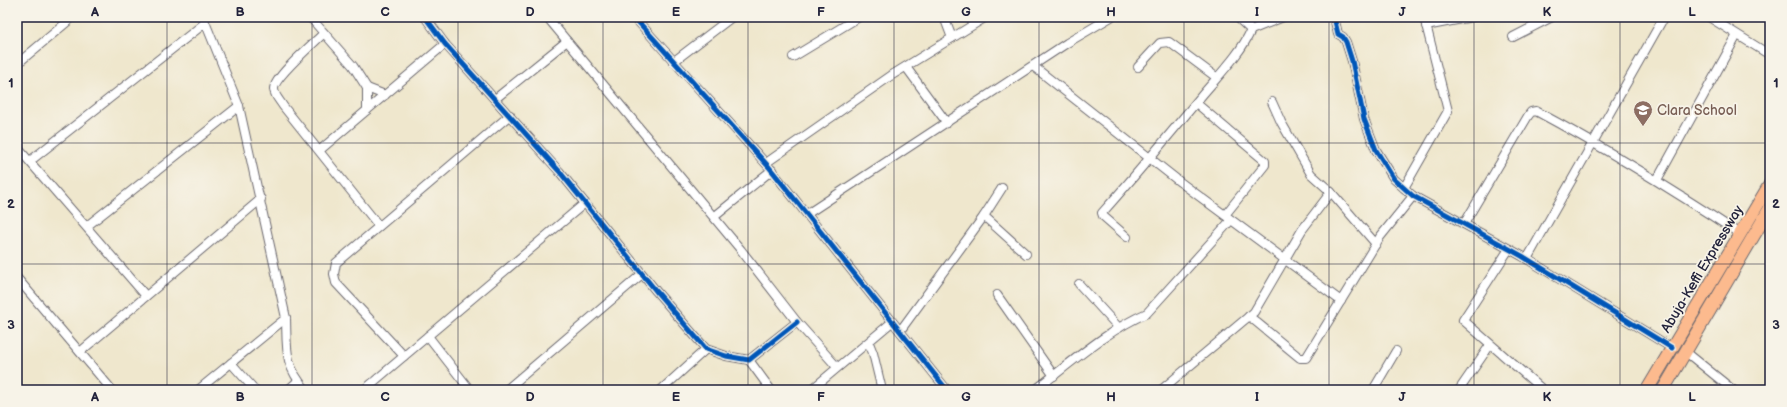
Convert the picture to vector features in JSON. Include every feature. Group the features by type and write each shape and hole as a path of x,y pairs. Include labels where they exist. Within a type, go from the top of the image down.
{"highway":[{"name":"Abuja-Keffi Expressway","path":"1647,390 1770,184"},
{"name":"Abuja-Keffi Expressway","path":"1663,390 1770,208"}],"street":[{"path":"17,64 73,17"},
{"path":"310,17 353,66 368,88 385,95"},
{"path":"425,17 445,44 559,171 642,274 706,349 726,356 749,360 771,390"},
{"path":"547,17 714,217 797,322 837,367"},
{"path":"634,17 673,62 766,162 947,390"},
{"path":"673,62 732,17"},
{"path":"793,56 858,17"},
{"path":"944,17 952,38"},
{"path":"766,162 906,67 986,17"},
{"path":"807,214 1033,66 1111,17"},
{"path":"1237,17 1251,30"},
{"path":"1127,237 1103,216 1102,213 1196,103 1247,40 1251,30 1283,17"},
{"path":"1334,17 1338,34 1343,37 1346,42 1364,119 1376,150 1394,179 1413,196 1509,249 1672,348"},
{"path":"1404,188 1448,111 1424,17"},
{"path":"1426,26 1472,17"},
{"path":"1513,37 1552,17"},
{"path":"1526,259 1664,17"},
{"path":"1709,17 1770,55"},
{"path":"30,161 204,20 239,106 261,199 286,318 287,353 290,368 306,390"},
{"path":"324,33 278,78 274,88 275,94 379,226"},
{"path":"1658,180 1737,35"},
{"path":"495,99 567,41"},
{"path":"1138,68 1160,43 1169,42 1216,77"},
{"path":"320,150 445,44"},
{"path":"1033,66 1228,218 1341,301"},
{"path":"906,67 947,123"},
{"path":"367,110 368,88"},
{"path":"1272,102 1281,122 1311,174 1331,192 1376,244"},
{"path":"1035,390 1101,340 1138,316 1147,313 1228,218 1265,165 1265,162 1196,103"},
{"path":"87,226 239,106"},
{"path":"1464,224 1532,112 1536,111 1594,142 1658,180 1740,234"},
{"path":"404,356 336,283 334,274 336,263 510,115"},
{"path":"17,147 87,226 146,296"},
{"path":"714,217 772,170"},
{"path":"900,331 984,216 1002,188"},
{"path":"1161,390 1257,308 1302,230 1331,192"},
{"path":"1249,316 1300,358 1306,358 1376,244 1413,196"},
{"path":"80,352 261,199"},
{"path":"364,390 585,202"},
{"path":"984,216 1026,254"},
{"path":"1509,249 1463,320 1543,390"},
{"path":"506,390 642,274"},
{"path":"17,278 112,390"},
{"path":"1079,284 1119,328"},
{"path":"997,295 1054,376"},
{"path":"198,390 286,318"},
{"path":"749,360 797,322"},
{"path":"811,390 837,367 869,343 892,322"},
{"path":"428,336 470,390"},
{"path":"869,343 881,386 880,390"},
{"path":"1459,390 1490,345"},
{"path":"661,390 706,349"},
{"path":"1373,390 1396,351"},
{"path":"1686,352 1733,390"},
{"path":"231,364 254,390"},
{"path":"288,390 298,381"}],"cycle path":[{"path":"425,17 445,44 559,171 656,291 706,349 726,356 749,360 797,322"},
{"path":"634,17 769,167 947,390"},
{"path":"1334,17 1338,34 1343,37 1346,42 1352,61 1364,119 1376,150 1394,179 1413,196 1522,256 1672,348"}],"place":[{"name":"Clara School","path":"1643,127"}]}
